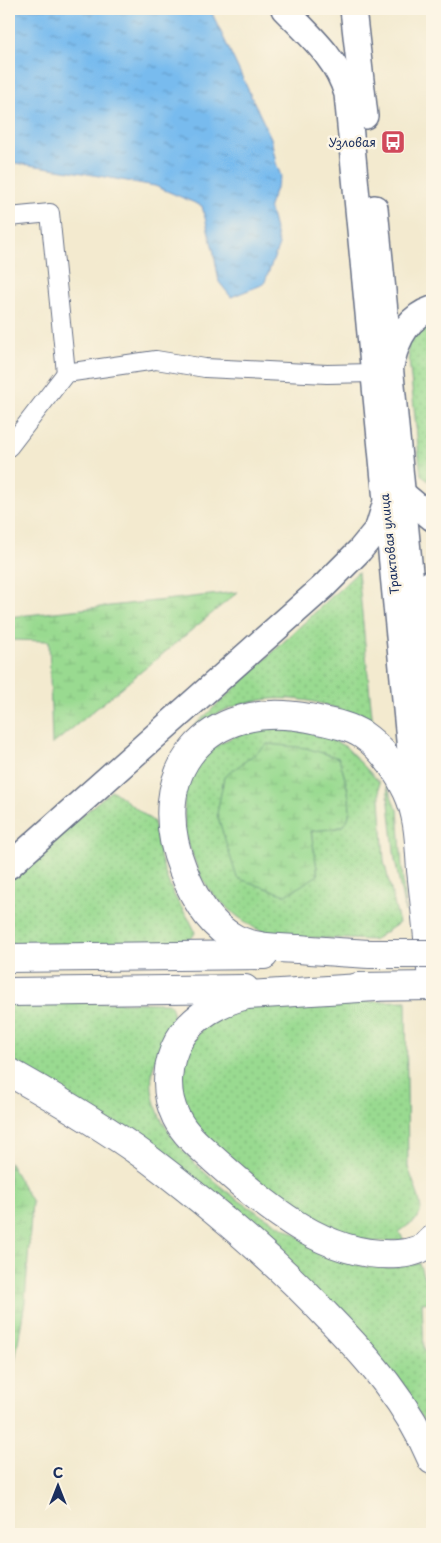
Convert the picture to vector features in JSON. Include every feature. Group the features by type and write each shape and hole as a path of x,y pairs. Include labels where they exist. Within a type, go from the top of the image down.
{"main road":[{"name":"Трактовая улица","path":"284,9 333,62 344,83 382,372"},
{"name":"Трактовая улица","path":"353,9 394,499 415,811 432,984"},
{"path":"382,372 404,330 416,316 432,309"},
{"name":"Трактовая улица","path":"394,499 414,614 432,783"},
{"path":"9,866 323,587 360,550 378,528 394,499 432,518"},
{"path":"414,614 432,584"},
{"path":"371,954 254,945 235,938 219,927 190,886 175,848 171,812 172,794 176,779 181,766 194,748 205,738 229,725 256,717 273,715 304,717 343,727 362,735 387,758 408,792 415,811"},
{"path":"9,958 432,954"},
{"path":"9,992 432,984"},
{"path":"376,986 247,995 214,1007 192,1024 181,1036 173,1050 168,1078 172,1107 186,1133 229,1173 280,1214 312,1232 351,1249 383,1254 413,1252 429,1244 432,1240"},
{"path":"9,1072 79,1112 149,1160 269,1257 303,1289 382,1375 413,1421 432,1460"}],"street":[{"path":"9,217 50,213 66,373 9,447"},
{"path":"66,373 156,360 205,368 327,374 382,372"}],"green space":[{"path":"432,316 432,484 421,475 407,340"},
{"path":"358,572 373,726 351,714 328,706 305,700 282,699 236,706 213,716 191,729"},
{"path":"238,592 52,745 49,641 9,640 9,617"},
{"path":"292,728 322,734 346,747 379,782 384,861 399,923 374,940 273,936 253,927 213,895 201,877 185,836 184,793 199,760 215,746 245,731","holes":["267,744 339,758 350,804 349,813 347,821 340,827 311,831 318,875"]},
{"path":"268,744 306,748 339,758 350,804 347,821 342,826 311,831 318,875 286,895 237,878 217,814 224,777"},
{"path":"387,785 398,809 405,912 395,860"},
{"path":"112,790 154,822 167,878 195,933 191,939 179,944 9,945 9,878"},
{"path":"406,1001 408,1167 421,1209 418,1218 399,1232 404,1240 372,1242 335,1231 297,1212 208,1143 176,1096 181,1059 206,1023 259,1003"},
{"path":"9,1002 168,1003 172,1009 172,1025 153,1068 153,1094 163,1122 183,1150 196,1164 223,1189 249,1207 318,1248 342,1259 359,1265 382,1268 419,1263 432,1302 422,1303 424,1350 432,1350 432,1433 384,1364 9,1059"},
{"path":"9,1162 32,1202 25,1302 9,1395"}],"water":[{"path":"9,9 210,9 271,138 276,163 281,176 269,206 279,245 264,284 231,297 219,282 202,206 155,186 9,162"}],"place":[{"name":"Узловая","path":"393,142"}]}
